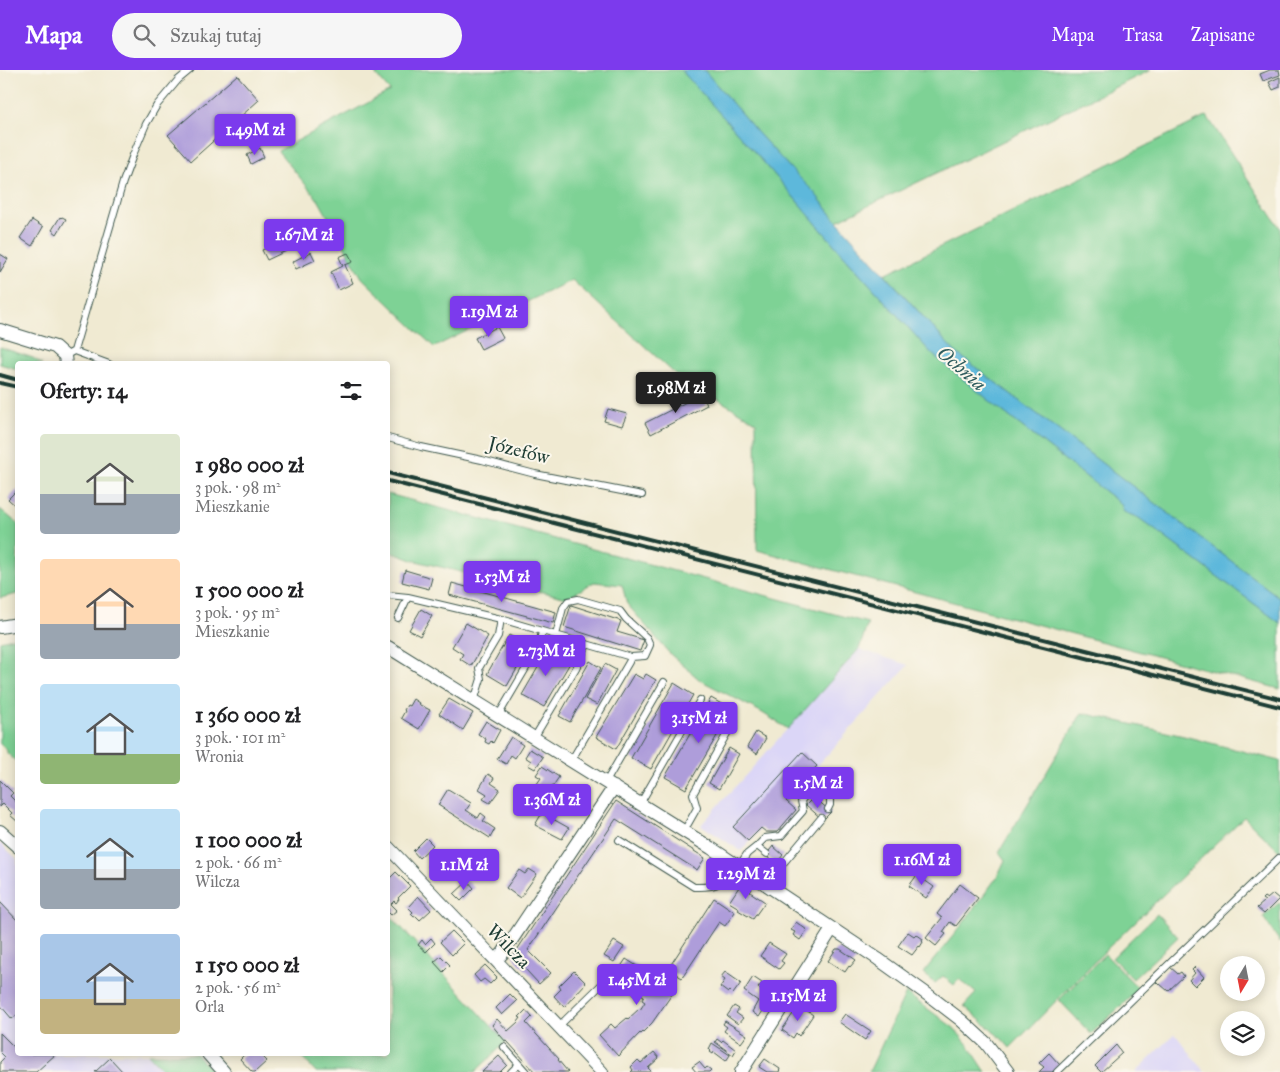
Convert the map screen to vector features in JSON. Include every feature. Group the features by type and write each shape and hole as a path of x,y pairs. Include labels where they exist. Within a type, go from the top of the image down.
{"street":[{"path":"0,330 56,347 68,357"},
{"path":"0,627 15,624"},
{"path":"390,648 684,830 769,885 932,997 986,1044 1008,1072"},
{"path":"496,960 504,953 610,785"},
{"path":"0,831 15,844"},
{"name":"Wilcza","path":"390,849 602,1072"},
{"path":"741,1072 832,929"},
{"path":"210,1056 224,1072"}],"lane":[{"path":"91,361 68,357 123,182 146,124 178,80 190,70"},
{"name":"Józefów","path":"390,439 535,474 642,496"},
{"path":"390,595 408,597 502,619 542,631 587,644 631,656 645,656 650,645 647,638 620,611 578,599 568,601 563,608 556,635"},
{"path":"398,618 408,597"},
{"path":"474,701 481,679 479,668 498,636 502,619"},
{"path":"498,716 539,646 542,631"},
{"path":"534,738 576,668 587,644"},
{"path":"571,761 631,656"},
{"path":"610,785 664,682"},
{"path":"640,804 700,700"},
{"path":"684,830 697,808 693,794 734,721"},
{"path":"619,840 694,886 705,887 722,883 747,854 765,838 781,836 803,811 801,801 810,789 817,788 830,800 828,809"},
{"path":"769,885 779,864 820,818"},
{"path":"757,846 767,854"},
{"path":"1057,1072 1279,858"},
{"path":"559,1026 601,985"},
{"path":"504,1047 526,1072"},
{"path":"511,1072 519,1064"}],"shaded area":[{"path":"859,649 908,665 741,851 701,825"},
{"path":"0,843 15,857 15,1056 199,1056 214,1072 0,1072"},
{"path":"1175,1034 1205,1072 1136,1072"}],"green space":[{"path":"372,70 681,70 932,354 1121,504 1124,512 1139,518 1280,623 1280,689 757,550 756,422 674,373 572,280 434,347 362,278 319,201 278,151 390,91"},
{"path":"704,70 1151,70 837,221 813,191 757,132"},
{"path":"1207,116 1280,228 1280,598 954,351 885,274"},
{"path":"0,347 38,361 15,361 15,368 0,364"},
{"path":"390,495 868,623 859,649 788,729 761,712 700,680 670,654 627,604 622,585 594,582 567,598 412,560 390,552"},
{"path":"0,509 15,522 15,594 0,598"},
{"path":"15,638 15,760 0,744 0,641"},
{"path":"1082,713 1184,736 1280,761 1280,852 1244,817 1110,946 1010,1048 964,1006 976,993 959,979 954,985 943,976 935,983 923,973 997,877 1005,860 999,852"},
{"path":"1280,902 1280,942 1263,917"},
{"path":"1157,914 1178,937 1133,979 1112,958"},
{"path":"390,915 506,1042 475,1072 316,1072 301,1056 390,1056"},
{"path":"1105,954 1139,989 1091,1034 1059,1000"},
{"path":"906,993 954,1028 969,1046 986,1072 869,1072"},
{"path":"150,1056 198,1056 213,1072 165,1072"}],"water":[{"name":"Ochnia","path":"681,70 704,70 757,132 813,191 837,221 954,351 1280,598 1280,623 1139,518 1124,512 1121,504 932,354"}],"building":[{"path":"1270,70 1279,70 1280,75 1263,81 1260,74"},
{"path":"237,75 259,100 191,161 168,135"},
{"path":"1280,77 1280,87 1273,90 1269,82"},
{"path":"260,148 264,157 251,164 247,155"},
{"path":"60,217 66,219 57,234 52,230"},
{"path":"32,220 43,227 32,246 20,238"},
{"path":"282,241 286,251 267,260 262,250"},
{"path":"311,252 315,260 296,269 292,262"},
{"path":"348,253 353,262 345,265 353,283 339,290 331,272 343,266 339,257"},
{"path":"0,254 8,259 0,272"},
{"path":"497,327 503,338 481,349 475,338"},
{"path":"702,394 707,405 651,434 645,423"},
{"path":"608,409 627,414 622,426 604,421"},
{"path":"15,492 15,505 8,499"},
{"path":"405,570 432,578 429,589 402,582"},
{"path":"452,583 556,612 553,623 449,595"},
{"path":"571,605 621,621 617,632 644,640 640,651 564,627"},
{"path":"421,609 432,616 420,636 409,630"},
{"path":"466,623 488,636 471,666 460,659 463,654 452,647"},
{"path":"509,635 530,646 507,686 487,674"},
{"path":"551,645 562,652 559,657 570,663 544,707 522,695"},
{"path":"590,661 601,668 570,722 559,716"},
{"path":"605,664 616,670 597,705 585,699"},
{"path":"634,674 643,679 646,674 656,680 616,749 596,737"},
{"path":"674,683 693,695 651,769 631,758"},
{"path":"711,698 732,710 686,789 665,777"},
{"path":"413,699 430,710 419,729 401,718 407,705 409,706"},
{"path":"449,699 473,713 463,730 439,714"},
{"path":"486,721 500,730 493,743 491,741 489,744 485,742 486,739 478,734"},
{"path":"756,732 766,738 757,754 747,747"},
{"path":"511,737 523,745 515,758 511,755 506,764 497,759"},
{"path":"729,748 739,754 719,789 709,783"},
{"path":"530,749 543,757 535,769 528,765 531,761 525,757"},
{"path":"802,752 817,766 786,801 796,810 777,832 766,832 761,828 748,841 733,827"},
{"path":"542,766 559,777 542,802 530,794 541,778 536,775"},
{"path":"488,774 494,778 491,783 500,789 490,803 483,799 487,794 479,789"},
{"path":"0,780 13,793 10,796 15,801 15,819 10,815 12,813 3,804 0,807"},
{"path":"448,789 471,803 466,810 478,818 481,813 486,817 483,821 495,829 490,838 438,805"},
{"path":"814,797 831,812 823,820 806,805"},
{"path":"616,801 705,858 697,870 616,819 528,950 551,973 539,984 513,956"},
{"path":"542,813 569,828 562,839 535,825"},
{"path":"426,838 433,845 419,858 413,851"},
{"path":"773,846 783,855 776,864 766,855"},
{"path":"438,854 443,859 447,856 451,861 437,876 427,865"},
{"path":"529,869 537,874 520,898 506,888 519,870 525,874"},
{"path":"396,872 410,886 398,898 396,903 394,901 391,904 397,910 391,915 390,914 390,878"},
{"path":"917,875 934,887 926,898 909,886"},
{"path":"734,877 752,889 750,892 765,902 753,919 729,902 739,887 731,881"},
{"path":"468,881 474,888 461,901 454,894"},
{"path":"960,884 978,898 956,926 950,922 943,932 946,934 936,946 926,938 942,918 937,914"},
{"path":"1273,894 1279,899 1264,914 1257,908 1265,901 1262,899 1264,897 1267,899"},
{"path":"418,896 431,910 420,920 411,914 413,912 408,907"},
{"path":"714,898 735,912 725,926 719,922 682,978 668,969"},
{"path":"0,902 15,918 15,1016 12,1019 1,1006 0,1008"},
{"path":"796,922 807,930 800,940 793,935 795,932 791,930"},
{"path":"452,931 464,943 452,955 440,942"},
{"path":"908,932 914,936 916,934 923,939 920,947 912,955 898,946"},
{"path":"431,938 435,943 426,952 418,945 422,940 425,944"},
{"path":"614,941 624,947 614,962 604,956"},
{"path":"769,943 786,954 781,961 784,963 779,969 760,956"},
{"path":"836,949 840,949 856,960 845,972 828,961"},
{"path":"441,956 450,965 443,972 434,962"},
{"path":"626,959 661,983 675,990 652,1023 618,1056 599,1035 611,1024 615,1028 628,1019 640,1010 645,1002 642,1000 644,996 636,991 634,994 626,989 624,992 619,988 622,983 614,977"},
{"path":"485,965 497,977 490,984 484,979 480,982 474,975"},
{"path":"1170,967 1178,974 1181,972 1184,976 1168,991 1156,982"},
{"path":"1195,967 1204,977 1195,986 1189,980 1195,973 1192,970"},
{"path":"574,971 586,983 564,1007 554,996 561,989 559,986"},
{"path":"725,972 741,983 733,994 720,987 725,980 721,977"},
{"path":"753,977 762,983 758,988 772,997 759,1017 752,1012 758,1001 744,991"},
{"path":"510,994 517,1001 502,1015 496,1008"},
{"path":"799,1005 813,1015 799,1036 796,1033 793,1038 782,1030"},
{"path":"734,1006 739,1009 736,1013 743,1018 738,1024 727,1016"},
{"path":"526,1010 532,1017 526,1023 559,1059 568,1072 535,1072 492,1025 497,1019 508,1031 518,1022 521,1018 519,1017"},
{"path":"845,1014 871,1031 865,1040 839,1022"},
{"path":"725,1021 747,1035 741,1043 724,1031 727,1027 723,1024"},
{"path":"0,1033 15,1048 15,1056 54,1056 36,1072 0,1072 0,1062 5,1057 0,1052"},
{"path":"717,1039 721,1042 723,1040 736,1050 733,1055 715,1042"},
{"path":"712,1043 730,1055 726,1061 714,1052 713,1054 710,1052 709,1049"},
{"path":"1116,1045 1122,1053 1101,1072 1095,1066"},
{"path":"654,1052 659,1058 648,1068 652,1072 631,1072 633,1070 631,1067 638,1060 641,1063"},
{"path":"1049,1053 1060,1065 1052,1072 1039,1072 1044,1067 1039,1063"},
{"path":"243,1056 262,1056 267,1061 255,1072 252,1072 240,1059"},
{"path":"499,1056 507,1065 500,1072 482,1072"},
{"path":"110,1058 123,1072 95,1072"},
{"path":"765,1059 780,1069 779,1072 767,1072 759,1067"},
{"path":"699,1062 705,1069 707,1067 711,1070 709,1072 696,1072 692,1067"}],"railway":[{"path":"0,375 15,379"},
{"path":"0,383 15,386"},
{"path":"390,474 1280,699"},
{"path":"390,482 1280,707"}]}
